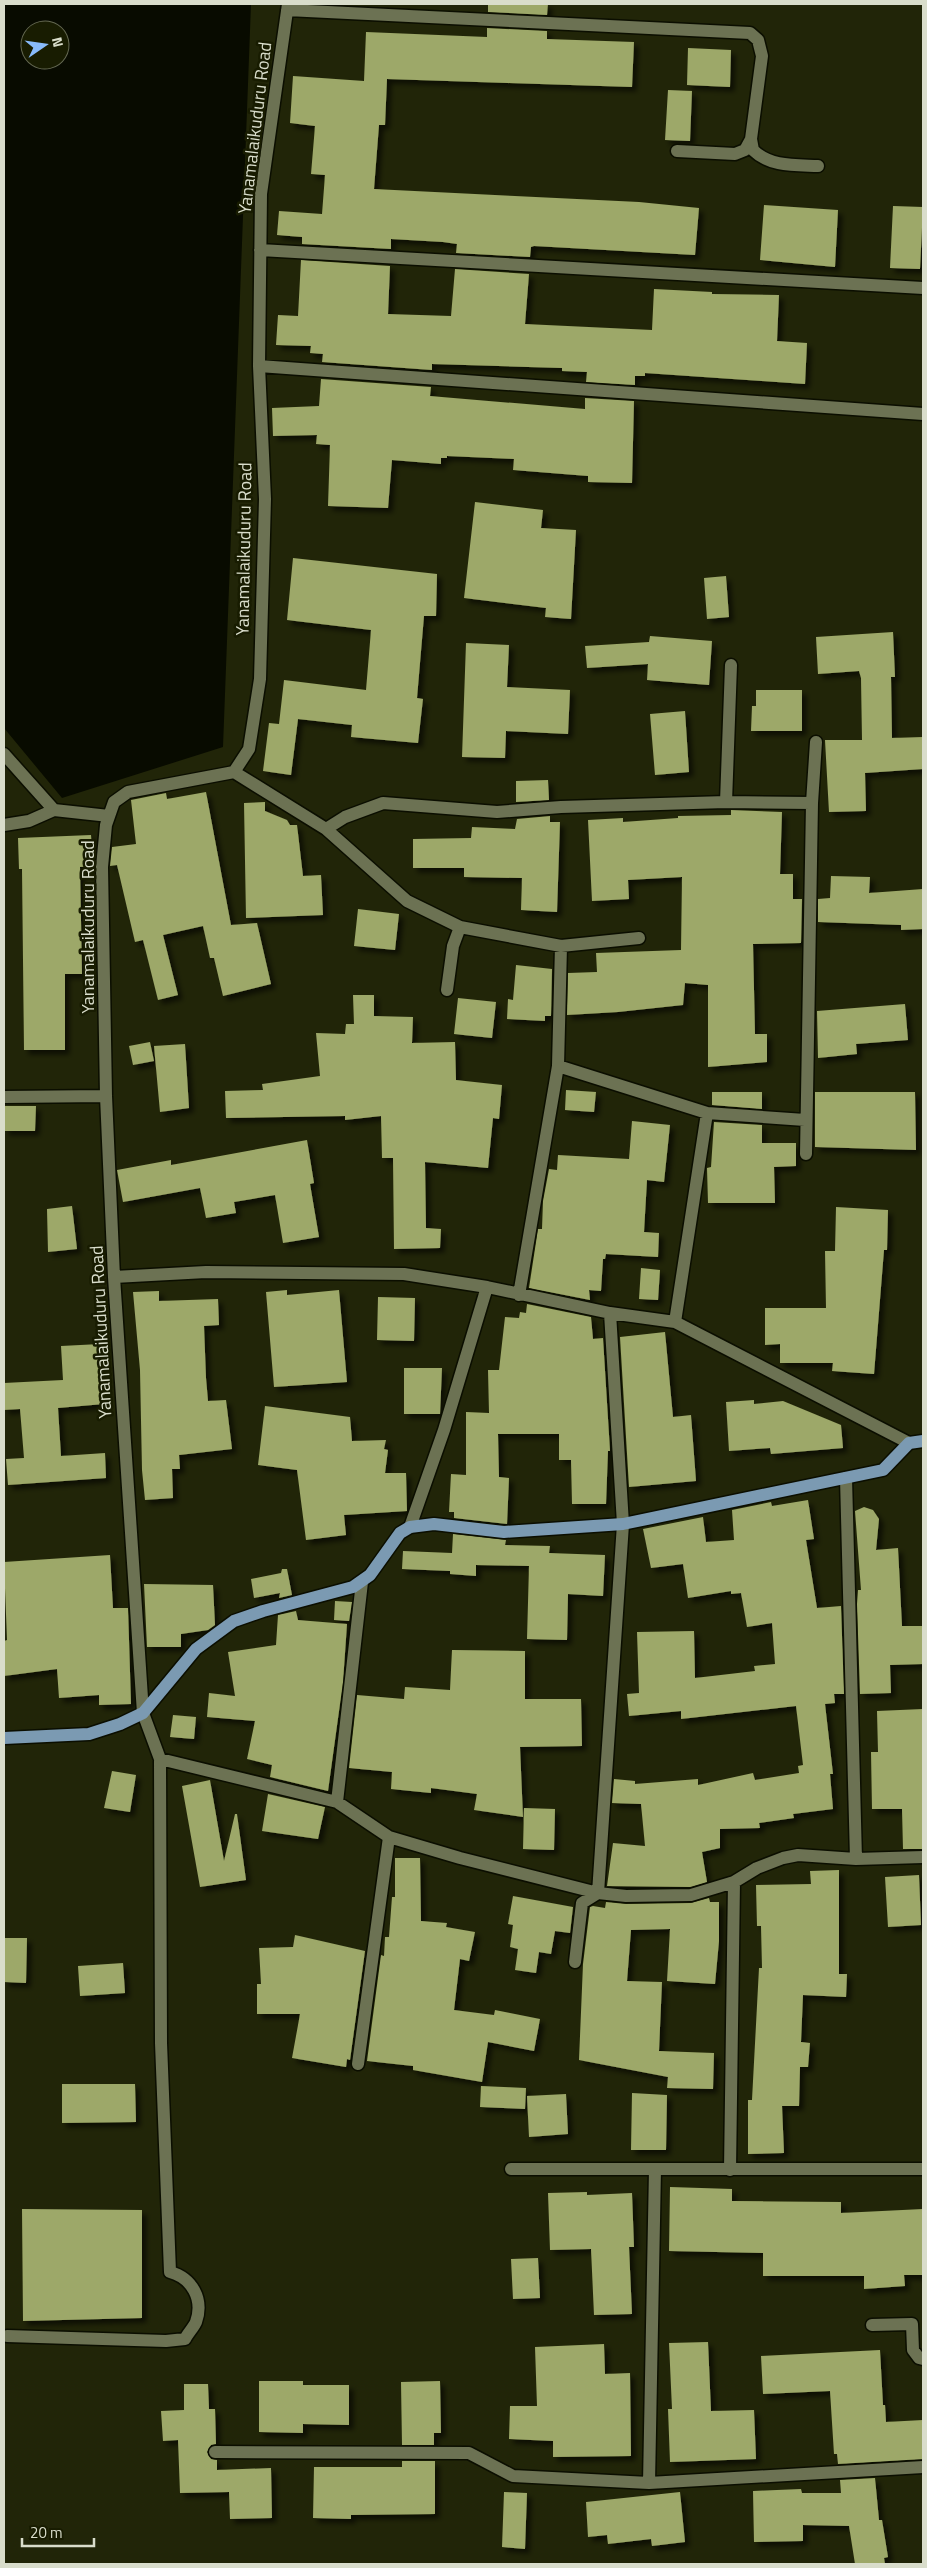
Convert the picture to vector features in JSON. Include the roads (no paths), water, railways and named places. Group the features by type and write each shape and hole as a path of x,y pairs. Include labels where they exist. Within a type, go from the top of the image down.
{"main road":[{"path":"4,1738 89,1734 112,1727 143,1713 196,1649 234,1621 263,1611 353,1587 370,1575 400,1533 410,1527 434,1524 504,1532 623,1524 883,1470 909,1443 923,1441"}],"street":[{"path":"287,7 750,33 758,40 762,56 752,150 760,158 779,164 818,166"},
{"name":"Yanamalaikuduru Road","path":"160,1759 143,1713 114,1277 106,1096 102,867 106,825 114,802 128,792 234,772 249,749 260,679 265,499 259,366 261,194 287,7"},
{"path":"677,151 735,154 745,150 752,139"},
{"path":"260,250 923,288"},
{"path":"259,366 923,414"},
{"path":"726,802 731,665"},
{"path":"806,1154 805,1120 812,803 816,742"},
{"path":"4,754 54,810"},
{"path":"234,772 326,829 407,901 460,927 561,946 639,938"},
{"path":"326,829 345,817 383,803 497,812 561,807 726,802 812,803"},
{"path":"4,825 29,821 54,810 109,816"},
{"path":"447,990 453,946 460,927"},
{"path":"519,1295 558,1066 561,946"},
{"path":"558,1066 707,1113 805,1120"},
{"path":"4,1097 106,1096"},
{"path":"675,1322 707,1113"},
{"path":"114,1277 206,1272 404,1274 487,1287 610,1313 675,1322 909,1443"},
{"path":"410,1527 444,1430 487,1287"},
{"path":"598,1893 623,1524 610,1313"},
{"path":"846,1478 856,1859"},
{"path":"337,1802 362,1582"},
{"path":"7,2336 166,2341 185,2339 196,2322 198,2306 194,2287 184,2276 170,2272 161,2043 160,1759 337,1802 389,1837 460,1858 598,1893 626,1896 691,1895 734,1882 757,1868 783,1858 815,1855 856,1859 923,1857"},
{"path":"358,2064 389,1837"},
{"path":"730,2170 734,1882"},
{"path":"575,1962 582,1903 598,1893"},
{"path":"511,2169 923,2169"},
{"path":"649,2482 655,2169"},
{"path":"872,2325 912,2324 913,2350 919,2358 923,2359"},
{"path":"215,2452 469,2453 513,2476 649,2482 923,2467"}]}
